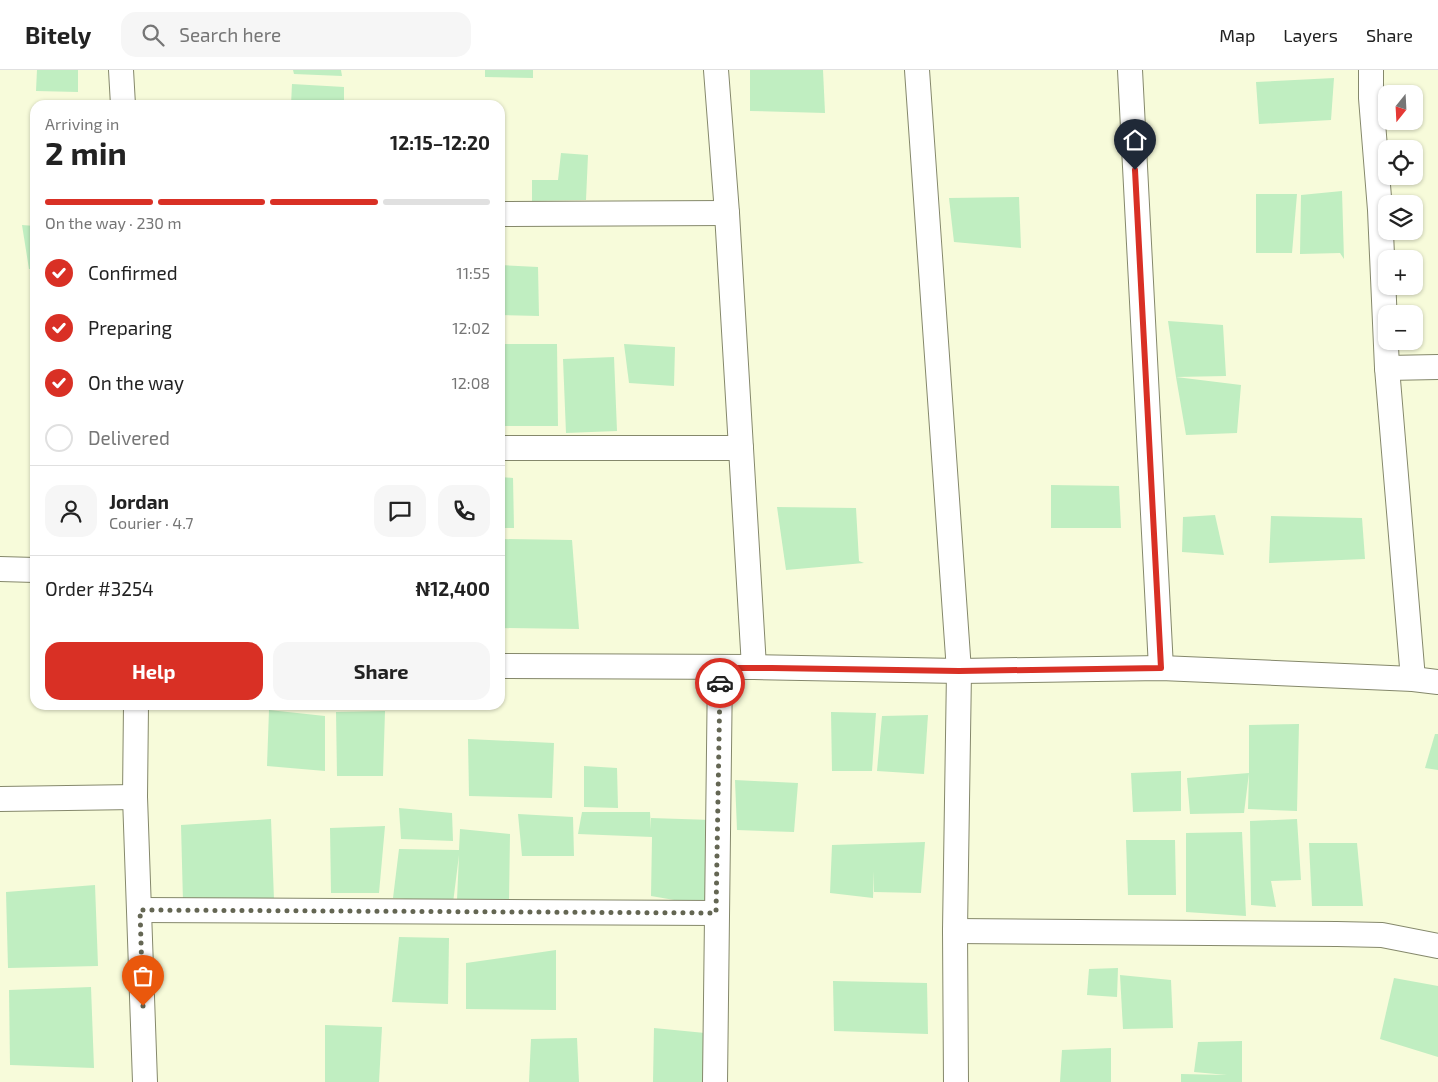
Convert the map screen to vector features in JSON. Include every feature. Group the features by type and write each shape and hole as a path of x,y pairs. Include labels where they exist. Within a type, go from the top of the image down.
{"street":[{"path":"122,70 122,100"},
{"path":"716,70 727,213 754,667"},
{"path":"917,70 959,671 955,931 956,1082"},
{"path":"1130,70 1161,668"},
{"path":"1372,70 1371,98 1380,210 1387,368 1413,678"},
{"path":"505,214 727,213"},
{"path":"1387,368 1438,367"},
{"path":"505,448 741,448"},
{"path":"0,569 30,570"},
{"path":"505,666 754,667 959,671 1161,668 1413,678 1438,682"},
{"path":"715,1082 720,668"},
{"path":"136,710 135,797 146,1082"},
{"path":"0,799 135,797"},
{"path":"140,910 716,913"},
{"path":"955,931 1382,935 1438,946"}],"building":[{"path":"37,70 78,70 78,92 36,91"},
{"path":"293,70 341,70 342,76 294,74"},
{"path":"485,70 533,70 533,78 485,77"},
{"path":"750,70 823,70 825,113 750,111"},
{"path":"1334,78 1331,120 1259,124 1256,82"},
{"path":"292,84 344,87 344,100 291,100"},
{"path":"561,153 588,155 586,200 532,201 532,180 558,180"},
{"path":"1342,191 1344,259 1340,253 1300,254 1301,195"},
{"path":"1256,194 1297,194 1292,253 1256,253"},
{"path":"1019,197 1021,248 954,242 949,198"},
{"path":"22,225 30,226 29,269"},
{"path":"505,265 538,267 539,316 505,315"},
{"path":"1168,321 1223,325 1226,376 1176,377"},
{"path":"505,344 557,344 558,426 505,426"},
{"path":"624,344 675,347 674,386 629,383"},
{"path":"614,357 617,431 566,433 563,359"},
{"path":"1176,377 1241,385 1237,433 1186,435"},
{"path":"505,477 513,478 514,528 505,528"},
{"path":"1051,485 1119,486 1121,528 1051,528"},
{"path":"777,507 856,508 859,561 864,563 786,570"},
{"path":"1215,515 1224,555 1182,552 1183,517"},
{"path":"1271,516 1362,518 1365,559 1269,563"},
{"path":"505,539 572,540 579,629 505,628"},
{"path":"269,710 325,716 325,771 267,766"},
{"path":"385,711 383,776 337,776 336,712"},
{"path":"831,712 876,713 872,771 832,771"},
{"path":"928,715 924,774 877,771 882,716"},
{"path":"1299,724 1297,811 1248,809 1249,725"},
{"path":"1435,734 1438,734 1438,770 1425,768"},
{"path":"468,739 554,743 552,798 469,796"},
{"path":"584,766 617,768 618,808 584,807"},
{"path":"1181,771 1181,811 1133,812 1131,773"},
{"path":"1249,773 1244,813 1190,814 1187,778"},
{"path":"735,780 798,783 794,832 737,830"},
{"path":"399,808 452,813 453,841 401,839"},
{"path":"582,812 650,812 651,830 651,818 712,820 709,906 651,896 652,837 578,834"},
{"path":"518,814 573,817 574,856 522,856"},
{"path":"271,819 274,900 183,902 181,825"},
{"path":"1297,819 1301,880 1271,881 1276,907 1251,905 1250,821"},
{"path":"385,826 379,893 331,893 330,828"},
{"path":"460,829 510,834 509,901 457,900 459,855 453,903 393,898 399,849 459,850"},
{"path":"1242,832 1246,916 1186,912 1186,833"},
{"path":"1126,840 1175,840 1176,895 1128,895"},
{"path":"925,842 921,893 874,892 874,871 873,898 830,893 832,845"},
{"path":"1309,843 1357,843 1363,906 1312,906"},
{"path":"95,885 98,966 8,968 6,892"},
{"path":"399,937 449,938 448,1004 392,1002"},
{"path":"556,950 556,1010 466,1009 466,963"},
{"path":"1118,968 1117,997 1087,995 1089,969"},
{"path":"1120,975 1171,980 1173,1028 1123,1029"},
{"path":"1394,978 1438,986 1438,1057 1380,1039"},
{"path":"833,981 927,983 928,1034 834,1031"},
{"path":"91,987 94,1068 10,1065 9,990"},
{"path":"325,1025 382,1027 379,1082 325,1082"},
{"path":"654,1028 705,1033 704,1082 653,1082"},
{"path":"577,1038 579,1082 529,1082 531,1039"},
{"path":"1242,1041 1242,1082 1181,1082 1181,1074 1227,1075 1194,1072 1198,1042"},
{"path":"1111,1048 1111,1082 1060,1082 1062,1050"}],"way so far":[{"path":"143,1006 140,910 716,913 720,683"}],"route":[{"path":"720,683 720,668 959,671 1161,668 1135,170"}]}
